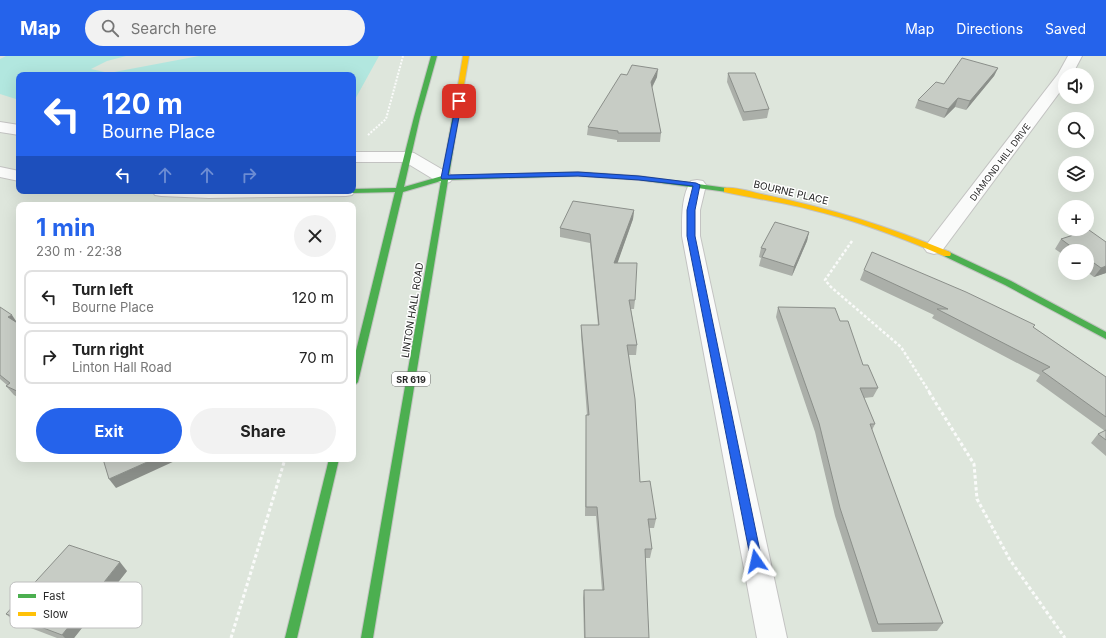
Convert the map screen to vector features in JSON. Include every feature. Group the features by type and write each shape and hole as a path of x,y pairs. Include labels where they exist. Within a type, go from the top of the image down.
{"main road":[{"path":"356,370 434,56"},
{"name":"LINTON HALL ROAD","path":"366,638 466,56"},
{"name":"BOURNE PLACE","path":"356,191 400,190 444,178 578,174 639,178 764,196 809,206 865,223 934,248 992,274 1053,305 1106,336"},
{"path":"291,638 333,462"}],"street":[{"name":"DIAMOND HILL DRIVE","path":"1069,68 1075,56"},
{"name":"DIAMOND HILL DRIVE","path":"934,248 1058,84"},
{"path":"0,127 16,130"},
{"path":"356,157 408,157 444,178"},
{"path":"0,172 16,175"},
{"path":"696,185 691,210 691,236 772,638"}],"path":[{"path":"364,140 386,119 403,56"},
{"path":"865,223 825,280 831,288 901,347 974,464 977,499 1010,560 1065,638"},
{"path":"231,638 284,462"}],"shaded area":[{"path":"6,56 126,56 107,61 91,69 104,72 16,72 16,99 0,94 0,59"},
{"path":"199,56 379,56 356,98 356,72 114,72"}],"building":[{"path":"962,58 998,68 970,101 958,98 948,109 918,100 936,82 944,84"},
{"path":"632,65 658,69 651,82 661,133 618,133 618,131 588,127 621,74 627,75"},
{"path":"728,73 755,73 769,109 744,112"},
{"path":"573,201 634,210 614,263 637,263 635,300 629,300 637,345 627,345 635,399 640,482 650,481 656,519 648,519 652,549 645,549 649,638 585,638 584,590 604,590 597,507 586,507 586,415 589,415 581,325 599,325 590,234 560,228"},
{"path":"775,222 809,232 794,267 762,257 766,249 761,248"},
{"path":"1094,234 1106,242 1106,266 1101,268 1094,263 1094,244 1068,244 1061,239 1070,236 1094,236"},
{"path":"872,252 966,292 1035,325 1033,327 1106,377 1106,417 1042,371 1050,367 937,309 948,309 864,270"},
{"path":"0,307 12,315 8,317 16,322 16,391 6,386 10,383 0,375"},
{"path":"778,307 835,308 840,321 848,321 863,365 868,365 878,388 860,388 875,424 870,424 943,623 878,624 840,508 819,423"},
{"path":"1106,430 1106,440 1098,434"},
{"path":"104,462 147,462 109,479"},
{"path":"69,545 120,562 104,582 35,582"},
{"path":"10,610 10,616 6,614"},
{"path":"43,628 68,628 62,635"}],"traffic: fast":[{"path":"356,370 417,117 434,56"},
{"path":"367,638 456,114"},
{"path":"356,191 400,190 444,178 578,174 639,178 727,190"},
{"path":"947,254 1028,293 1106,336"},
{"path":"291,638 333,462"}],"traffic: slow":[{"path":"456,114 466,56"},
{"path":"727,190 811,207 867,223 947,254"}],"route":[{"path":"459,101 444,178 578,174 639,178 696,185 691,210 691,236 756,561"}]}
